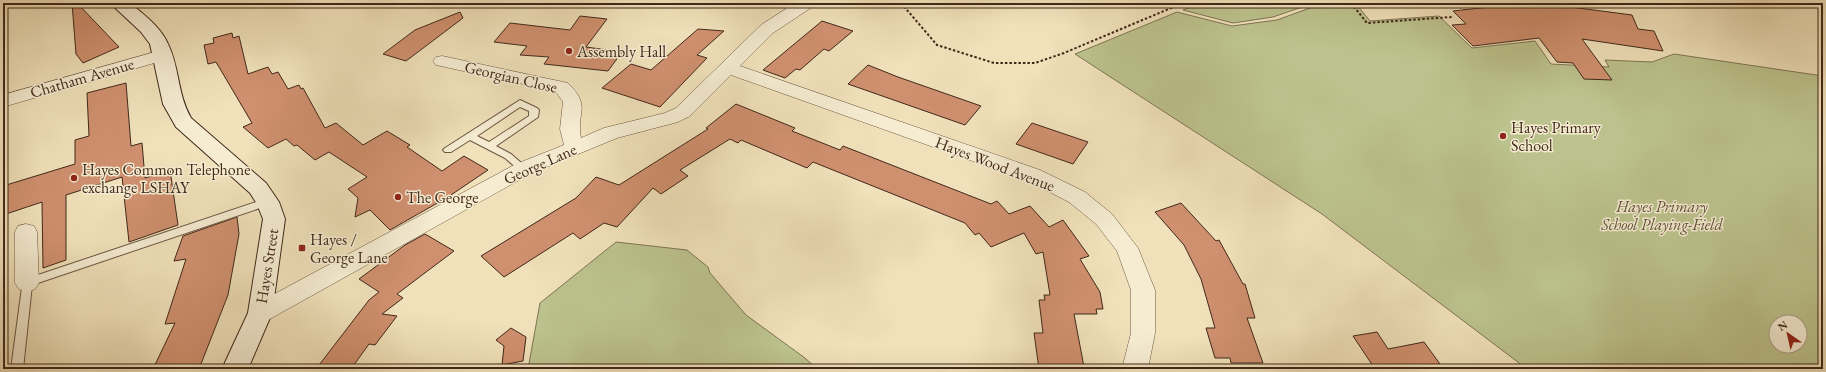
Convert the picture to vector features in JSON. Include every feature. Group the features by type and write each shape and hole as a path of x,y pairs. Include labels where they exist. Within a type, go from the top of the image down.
{"main road":[{"name":"Hayes Street","path":"119,3 153,35 159,43 167,72 173,104 183,122 258,188 268,202 274,219 260,313 235,369"}],"street":[{"name":"George Lane","path":"260,313 523,169 611,133 671,118 683,112 768,29 806,3"},
{"name":"Chatham Avenue","path":"3,101 162,55"},
{"name":"Georgian Close","path":"442,61 561,87 570,94 574,103 568,129 575,147"},
{"name":"Hayes Wood Avenue","path":"727,68 1033,175 1077,197 1104,219 1127,248 1143,290 1143,333 1135,369"},
{"path":"26,232 27,283"}],"lane":[{"path":"448,150 520,103 534,110 533,117 489,146"},
{"path":"470,136 508,156 523,169"},
{"path":"16,369 27,283 268,202"}],"path":[{"path":"901,3 937,44 994,62 1035,63 1184,3"},
{"path":"1351,3 1367,23 1452,17"}],"green space":[{"path":"1199,3 1305,3 1308,5 1273,17 1233,23 1183,10"},
{"name":"Hayes Primary School Playing-Field","path":"1318,5 1357,5 1370,21 1439,16 1472,48 1535,41 1551,64 1609,67 1605,60 1652,62 1674,54 1823,76 1823,369 1527,369 1322,214 1075,54 1177,12 1232,26 1277,20"},
{"path":"616,242 687,250 708,267 710,273 746,315 805,358 817,369 528,369 540,303"}],"building":[{"path":"72,3 77,3 119,47 83,63 76,54"},
{"name":"Hayes Primary School","path":"1526,3 1540,3 1632,15 1638,29 1654,31 1663,51 1582,39 1612,80 1584,79 1573,63 1557,62 1539,38 1473,46 1452,25 1466,24 1453,11"},
{"path":"460,12 463,18 406,61 383,54 415,30"},
{"path":"580,16 607,19 586,47 622,52 608,71 544,64 549,57 520,55 527,46 494,42 510,23 570,30"},
{"path":"822,21 853,31 829,51 824,49 800,70 796,69 785,78 763,70"},
{"path":"698,29 724,31 697,55 707,58 660,107 602,88 631,64 651,70"},
{"path":"232,33 233,38 239,36 248,74 268,67 272,74 278,72 288,89 299,85 301,89 303,88 325,128 336,123 363,145 387,131 410,145 407,147 442,171 464,156 488,170 448,197 390,230 370,210 355,217 358,198 348,189 367,177 329,152 315,160 297,145 294,146 286,139 268,148 243,127 252,123 216,62 208,64 204,45 214,43 213,38"},
{"path":"868,65 981,106 965,125 848,84"},
{"path":"126,83 131,146 142,143 145,178 170,170 178,225 129,242 122,177 66,195 66,260 43,268 42,202 3,215 3,186 75,164 75,140 89,136 87,93"},
{"path":"736,104 795,128 792,131 840,150 843,146 991,204 997,201 1009,214 1030,206 1049,227 1063,220 1089,256 1080,259 1100,292 1103,309 1096,309 1097,314 1074,314 1084,367 1078,369 1039,369 1034,333 1043,333 1039,300 1045,300 1044,295 1050,295 1043,252 1036,254 1024,233 991,247 979,233 975,235 965,223 813,162 807,168 741,140 738,143 730,139 680,170 688,176 661,194 653,188 617,227 604,223 580,239 573,233 504,277 481,256 576,198 596,177 619,185 708,129 706,128"},
{"path":"1032,123 1088,142 1073,164 1016,144"},
{"path":"1181,203 1216,241 1219,240 1243,284 1245,284 1255,318 1247,318 1263,363 1231,363 1230,358 1215,358 1206,328 1215,328 1201,279 1184,245 1155,212"},
{"path":"237,217 239,234 228,295 199,369 153,369 175,323 165,324 186,259 174,261 183,236"},
{"path":"425,234 454,251 397,294 403,298 382,314 397,316 375,345 369,344 351,369 316,369 369,300 379,292 359,279 405,245"},
{"path":"511,328 526,337 523,361 502,365 504,346 496,340"},
{"path":"1377,332 1388,349 1424,342 1440,364 1413,369 1375,369 1353,336"}],"place":[{"name":"Assembly Hall","path":"569,51"},
{"name":"Hayes Primary School","path":"1503,136"},
{"name":"Hayes Common Telephone exchange LSHAY","path":"74,178"},
{"name":"The George","path":"398,197"},
{"name":"Hayes / George Lane","path":"302,248"}]}
